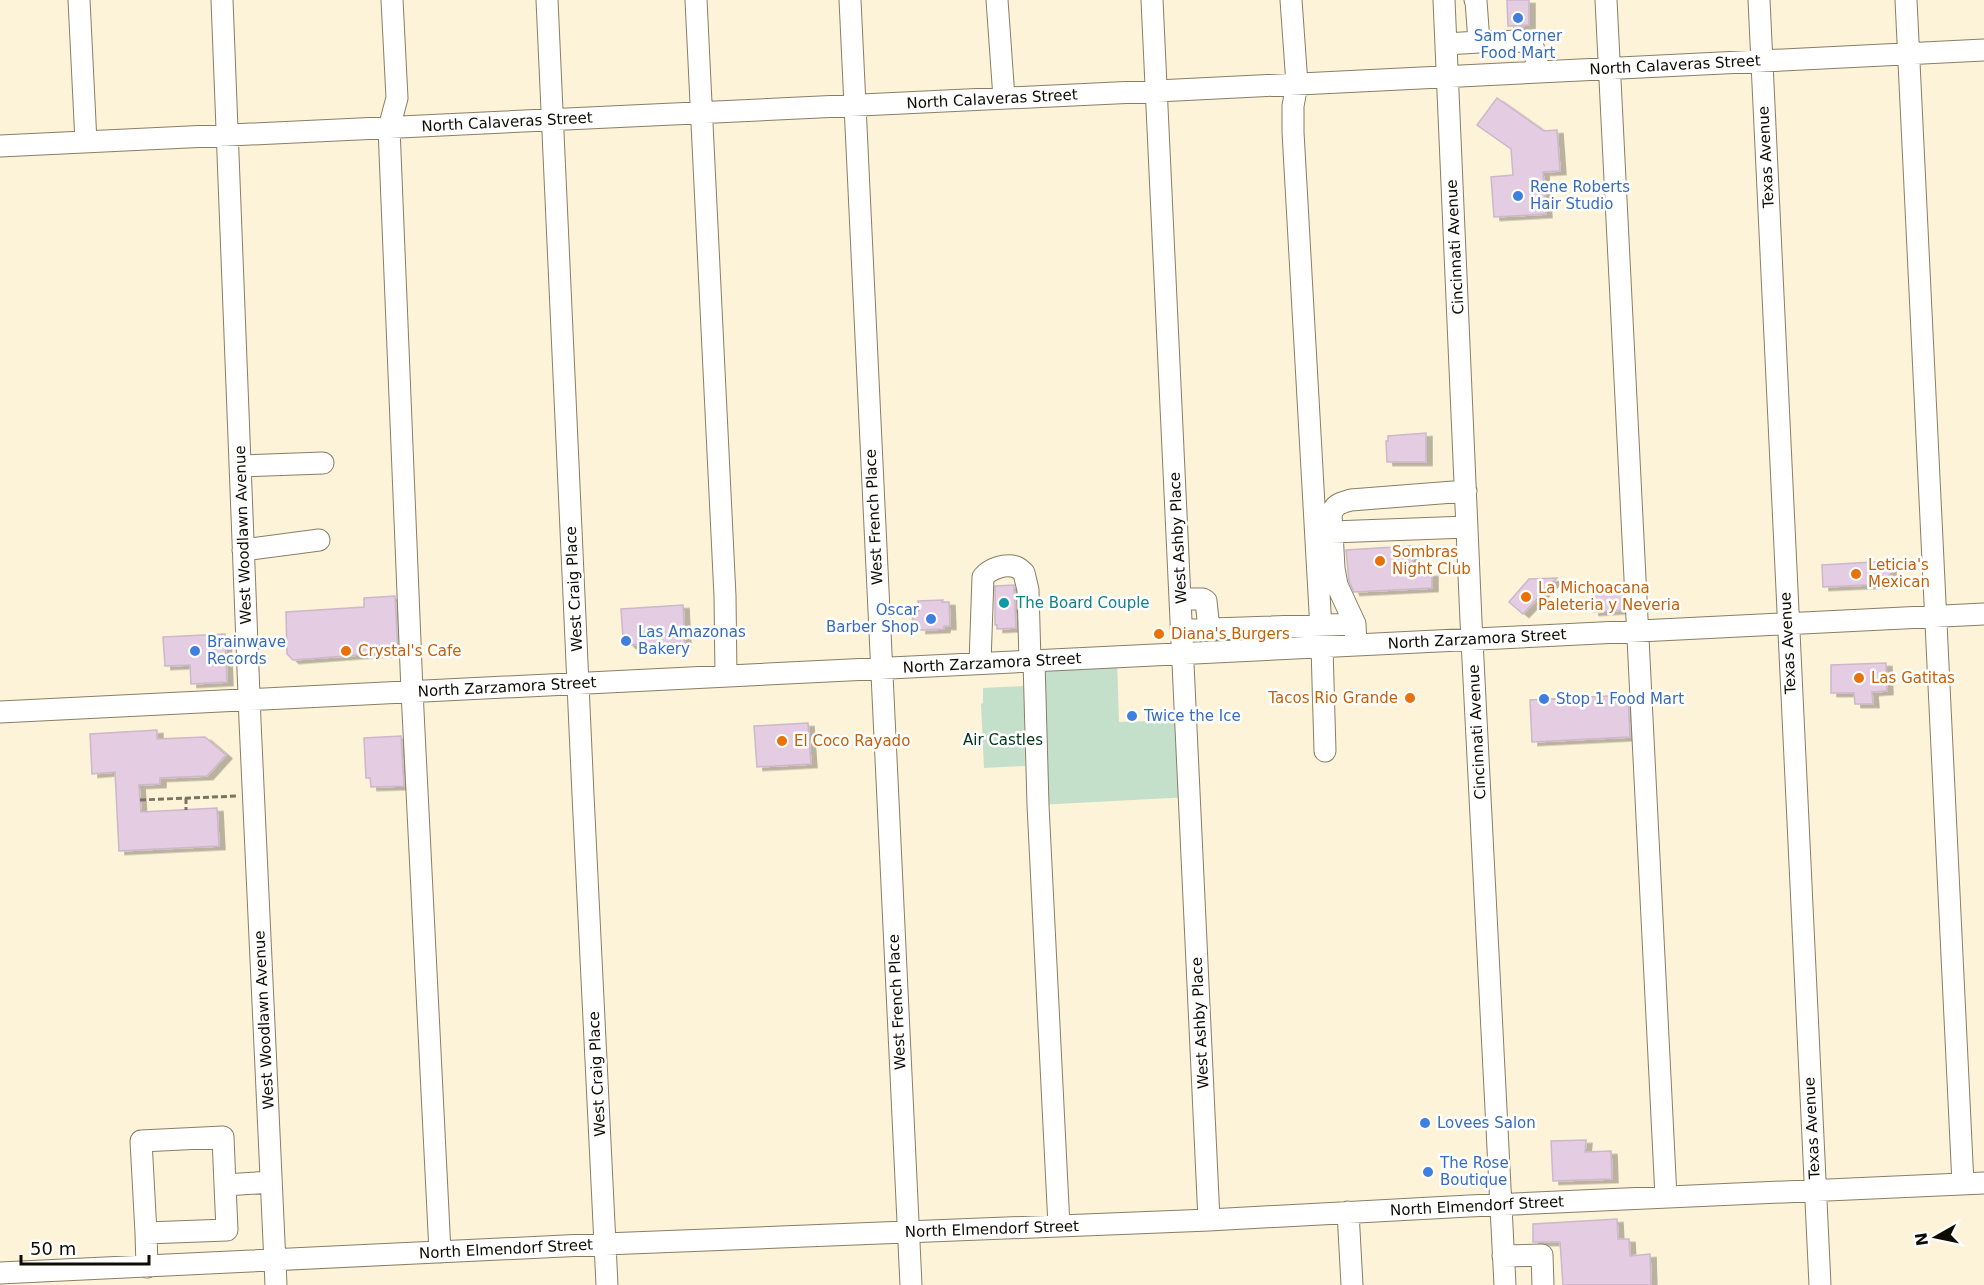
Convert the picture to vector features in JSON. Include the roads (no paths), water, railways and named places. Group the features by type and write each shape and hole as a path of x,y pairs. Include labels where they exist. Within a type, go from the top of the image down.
{"street":[{"path":"79,0 86,142"},
{"name":"West Woodlawn Avenue","path":"222,0 253,795 276,1285"},
{"path":"392,0 397,98 388,128 412,691 440,1252"},
{"name":"West Craig Place","path":"547,0 607,1285"},
{"path":"696,0 725,596 726,676"},
{"name":"West French Place","path":"850,0 911,1285"},
{"path":"998,0 1004,98"},
{"name":"West Ashby Place","path":"1152,0 1209,1220"},
{"path":"1291,0 1296,84 1293,132 1321,624 1325,751"},
{"name":"Cincinnati Avenue","path":"1444,0 1472,639 1505,1285"},
{"path":"1475,0 1497,74"},
{"path":"1606,0 1666,1197"},
{"name":"Texas Avenue","path":"1759,0 1820,1285"},
{"path":"1906,0 1935,616 1974,1183"},
{"path":"1446,44 1525,41 1533,46 1539,72"},
{"name":"North Calaveras Street","path":"0,146 1984,50"},
{"path":"240,466 323,463"},
{"path":"1356,645 1355,624 1337,585 1334,568 1331,514 1333,508 1351,500 1466,492"},
{"path":"1332,532 1467,527"},
{"path":"243,550 319,540"},
{"path":"980,663 983,577 988,571 1002,567 1015,567 1024,573 1028,590 1059,1226"},
{"path":"1181,599 1206,601 1209,629"},
{"name":"North Zarzamora Street","path":"0,712 1984,614"},
{"path":"1183,630 1355,624"},
{"path":"146,1233 226,1230 223,1137 141,1141 147,1267"},
{"path":"225,1185 272,1182"},
{"name":"North Elmendorf Street","path":"0,1273 126,1276 147,1267 440,1252 1209,1220 1501,1204 1974,1183"},
{"path":"1348,1212 1352,1285"},
{"path":"1503,1256 1542,1254 1543,1285"}],"place":[{"name":"Sam Corner Food Mart","path":"1518,18"},
{"name":"Rene Roberts Hair Studio","path":"1518,196"},
{"name":"Sombras Night Club","path":"1380,561"},
{"name":"Leticia's Mexican","path":"1856,574"},
{"name":"La Michoacana Paleteria y Neveria","path":"1526,597"},
{"name":"The Board Couple","path":"1004,603"},
{"name":"Oscar Barber Shop","path":"931,619"},
{"name":"Diana's Burgers","path":"1159,634"},
{"name":"Las Amazonas Bakery","path":"626,641"},
{"name":"Brainwave Records","path":"195,651"},
{"name":"Crystal's Cafe","path":"346,651"},
{"name":"Las Gatitas","path":"1859,678"},
{"name":"Tacos Rio Grande","path":"1410,698"},
{"name":"Stop 1 Food Mart","path":"1544,699"},
{"name":"Twice the Ice","path":"1132,716"},
{"name":"El Coco Rayado","path":"782,741"},
{"name":"Lovees Salon","path":"1425,1123"},
{"name":"The Rose Boutique","path":"1428,1172"}],"park label":[{"name":"Air Castles","path":"1003,740"}]}
